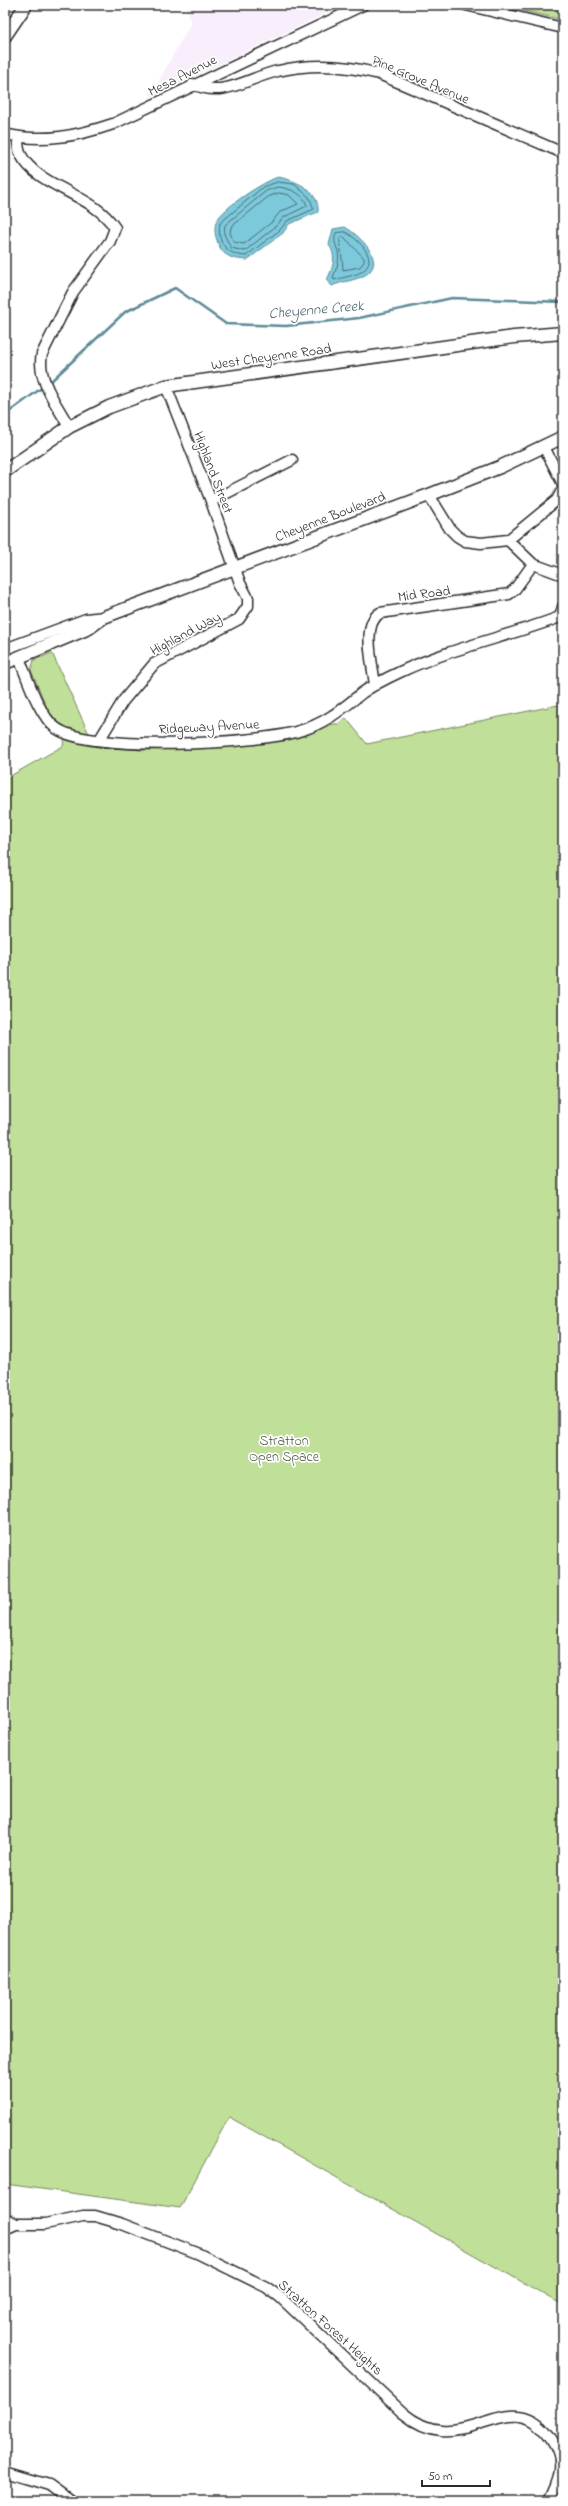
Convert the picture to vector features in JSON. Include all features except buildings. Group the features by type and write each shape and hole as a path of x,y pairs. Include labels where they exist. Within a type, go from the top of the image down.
{"street":[{"path":"5,36 26,5"},
{"name":"Mesa Avenue","path":"5,134 18,137 55,138 93,131 133,115 193,84 363,5"},
{"path":"466,5 563,28"},
{"name":"Pine Grove Avenue","path":"193,84 205,90 224,89 239,86 277,71 313,66 361,69 379,74 563,153"},
{"path":"18,137 21,155 27,163 50,182 86,200 101,211 115,228 110,241 73,292 46,345 40,363 44,379 69,427"},
{"name":"West Cheyenne Road","path":"5,471 69,427 109,407 166,386 514,337 563,332"},
{"name":"Highland Street","path":"166,386 211,501 235,568"},
{"name":"Cheyenne Boulevard","path":"5,649 86,619 104,617 429,495 544,447 563,437"},
{"path":"544,447 563,484"},
{"path":"211,501 292,460"},
{"path":"429,495 450,529 465,541 481,543 508,540 557,500 563,489"},
{"path":"508,540 533,564 563,575"},
{"name":"Mid Road","path":"375,685 369,628 375,616 380,613 509,594 515,589 533,564"},
{"name":"Highland Way","path":"100,739 123,701 154,664 239,619 244,613 248,598 235,568"},
{"name":"Ridgeway Avenue","path":"19,658 42,709 54,727 69,735 118,742 193,744 224,743 286,735 307,729 337,715 375,685 416,665 562,614"},
{"name":"Cheyenne Boulevard","path":"5,664 89,628 104,617"},
{"name":"Stratton Forest Heights","path":"5,2229 16,2224 45,2224 83,2216 107,2219 197,2253 251,2279 284,2300 403,2413 421,2425 441,2430 452,2430 495,2417 518,2416 529,2420 544,2430 560,2456 559,2482 549,2501"},
{"name":"Stratton Forest Heights","path":"5,2218 16,2224"},
{"path":"5,2472 50,2485 71,2501"}],"shaded area":[{"path":"186,5 343,5 149,98 191,23"}],"green space":[{"path":"499,5 563,5 563,20"},
{"name":"Stratton Open Space","path":"52,653 94,745 186,748 254,744 283,740 338,724 346,718 367,744 563,704 563,2305 229,2117 180,2208 5,2184 5,779 63,746 66,729 49,713 31,670 34,660"}],"water":[{"path":"278,177 285,178 299,184 311,192 318,204 318,212 289,224 283,233 247,260 229,256 220,248 215,230 216,222 220,216 234,203 263,184"},
{"path":"345,227 364,242 369,249 374,263 371,270 365,275 357,279 332,286 327,280 333,262 333,254 329,245 333,229"}],"waterway":[{"name":"Cheyenne Creek","path":"49,383 125,312 175,288 226,324 286,326 359,318 452,298 563,302"},
{"name":"Cheyenne Creek","path":"5,415 43,387"}]}
